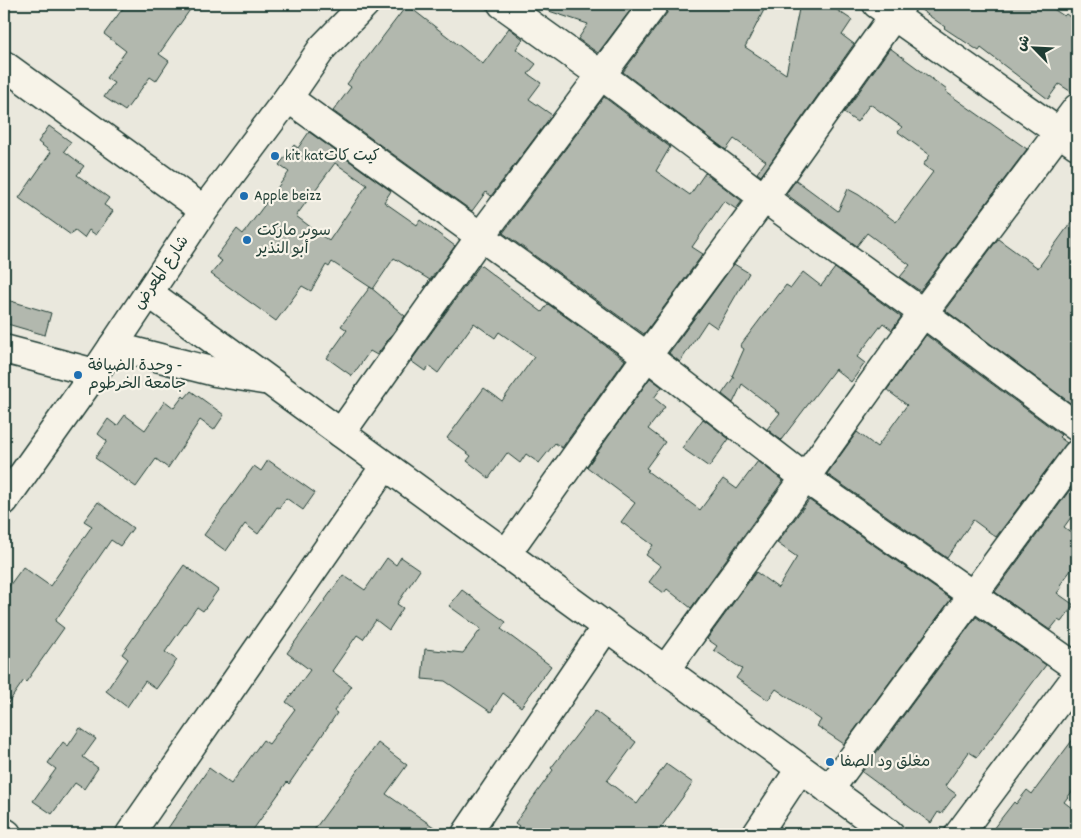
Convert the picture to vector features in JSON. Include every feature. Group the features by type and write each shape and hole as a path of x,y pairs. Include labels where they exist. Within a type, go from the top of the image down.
{"street":[{"name":"شارع المعرض","path":"323,47 339,4"},
{"name":"شارع المعرض","path":"4,501 113,346 204,210 288,98 323,47 365,4"},
{"path":"502,4 1077,426"},
{"path":"341,434 480,237 654,4"},
{"path":"506,554 647,356 764,198 891,8 1068,138"},
{"path":"4,66 204,210"},
{"path":"288,98 647,356 805,478 1077,668"},
{"path":"665,670 923,312 1068,138 1077,108"},
{"path":"149,292 890,834"},
{"path":"113,346 215,372 269,381"},
{"path":"4,350 94,373"},
{"path":"829,790 1077,454"},
{"path":"130,834 386,466"},
{"path":"466,834 606,627"},
{"path":"959,834 1077,676"},
{"path":"757,834 800,769"}],"building":[{"path":"126,4 194,4 159,54 169,61 156,81 150,77 125,111 104,97 114,83 106,78 126,51 104,34"},
{"path":"538,4 635,4 598,53 578,39 588,24 537,7"},
{"path":"669,4 767,4 745,47 786,74 800,4 828,4 852,20 842,35 854,44 761,176 757,173 766,161 734,139 726,150 623,72 667,13"},
{"path":"917,4 1046,4 1064,16 1066,14 1077,22 1077,93 1073,93 1059,84 1048,99 981,48 979,51 944,28 917,7"},
{"path":"407,5 483,64 509,28 523,39 516,49 536,64 528,74 541,83 529,99 552,115 491,196 486,192 472,211 333,111 351,87 347,84"},
{"path":"890,48 947,90 946,92 1027,149 920,291 900,277 910,265 867,233 857,246 786,194 796,180 838,211 848,189 896,222 933,172 923,165 930,155 898,132 902,127 870,104 857,122 844,113"},
{"path":"604,97 670,147 656,171 690,195 705,173 742,201 736,209 724,201 692,247 703,254 644,334 503,233"},
{"path":"49,126 71,142 64,151 84,166 77,175 109,198 104,205 113,211 96,235 89,230 84,238 74,230 71,235 19,198 51,152 38,142"},
{"path":"309,132 391,191 384,202 417,225 420,220 455,246 430,280 394,258 373,289 332,262 329,267 326,265 311,291 302,286 276,321 211,274 222,261 216,257 237,229 243,234 289,172 279,165 294,145 298,148","holes":["335,163 367,185 329,241 296,216"]},
{"path":"1077,214 1077,408 945,310 998,239 1038,268"},
{"path":"734,264 749,273 717,328 707,321 680,362 669,353"},
{"path":"480,265 542,312 548,304 625,360 562,448 555,443 539,463 526,454 520,463 507,453 489,478 467,461 471,456 447,438 484,388 502,401 534,357 499,332 495,338 474,323 438,373 429,366 425,371 411,361"},
{"path":"835,268 901,317 892,330 883,323 857,357 865,363 851,382 835,369 781,440 767,429 780,413 742,384 733,403 722,394 734,377 732,376 744,349 740,346 786,285 791,288 803,272 821,286"},
{"path":"370,287 405,316 377,355 370,351 352,376 327,358 347,330 341,326"},
{"path":"4,299 51,313 45,335 4,323"},
{"path":"926,335 1061,435 1059,437 1067,443 996,537 973,520 947,558 827,474 857,432 877,447 907,405 887,390"},
{"path":"650,378 662,387 654,398 665,407 648,429 665,442 646,468 649,470 647,471 700,510 723,479 737,489 758,461 783,481 691,608 667,589 664,593 649,582 661,566 646,555 653,545 621,522 635,503 587,467"},
{"path":"191,391 224,415 214,430 200,420 168,468 156,459 136,487 95,458 107,441 98,434 108,419 117,426 125,415 145,430 165,401 174,408 183,396 185,398"},
{"path":"703,419 729,439 709,467 682,448"},
{"path":"268,460 315,493 303,510 286,498 279,508 277,507 258,534 245,524 226,551 204,535 254,466 261,471"},
{"path":"1072,487 1077,490 1077,509 1064,527 1077,537 1077,562 1060,585 1062,587 1057,593 1074,605 1061,622 1058,620 1050,630 995,592"},
{"path":"809,500 951,599 844,744 817,726 821,720 776,689 768,700 736,678 742,669 714,650 717,646 707,639 756,572 778,588 797,557 777,543"},
{"path":"98,502 133,528 120,546 111,540 55,621 64,628 26,682 24,680 4,709 4,593 23,567 50,586 92,526 84,521"},
{"path":"401,557 420,570 397,604 403,608 389,630 376,620 363,639 357,635 332,671 352,686 334,711 337,713 289,784 287,782 250,834 164,834 209,768 231,784 263,740 269,744 295,709 286,702 310,670 287,653 343,575 365,590 387,558 396,565"},
{"path":"184,565 218,590 203,611 197,607 165,652 177,660 156,689 145,681 127,707 106,691 128,659 122,654"},
{"path":"462,590 506,622 501,629 551,666 521,707 503,693 491,712 445,681 422,679 425,649 463,653 481,629 449,606"},
{"path":"976,617 1046,665 977,757 969,752 945,786 956,794 941,814 938,812 931,823 862,772"},
{"path":"595,711 636,742 607,781 637,804 666,764 693,783 656,834 513,834 519,826 515,823 553,770 551,768"},
{"path":"80,728 96,739 83,757 98,768 84,789 75,783 52,814 33,801 56,769 48,763 63,742 68,746"},
{"path":"1077,734 1077,785 1064,802 1077,812 1077,834 989,834 1014,802 1016,804 1027,790 1032,794"},
{"path":"378,743 407,765 386,794 444,834 311,834"}],"place":[{"name":"kit katكيت كات","path":"275,156"},
{"name":"Apple beizz","path":"244,196"},
{"name":"سوبر ماركت أبو النذير","path":"247,240"},
{"name":"وحدة الضيافة - جامعة الخرطوم","path":"78,375"},
{"name":"مغلق ود الصفا","path":"830,762"}]}
